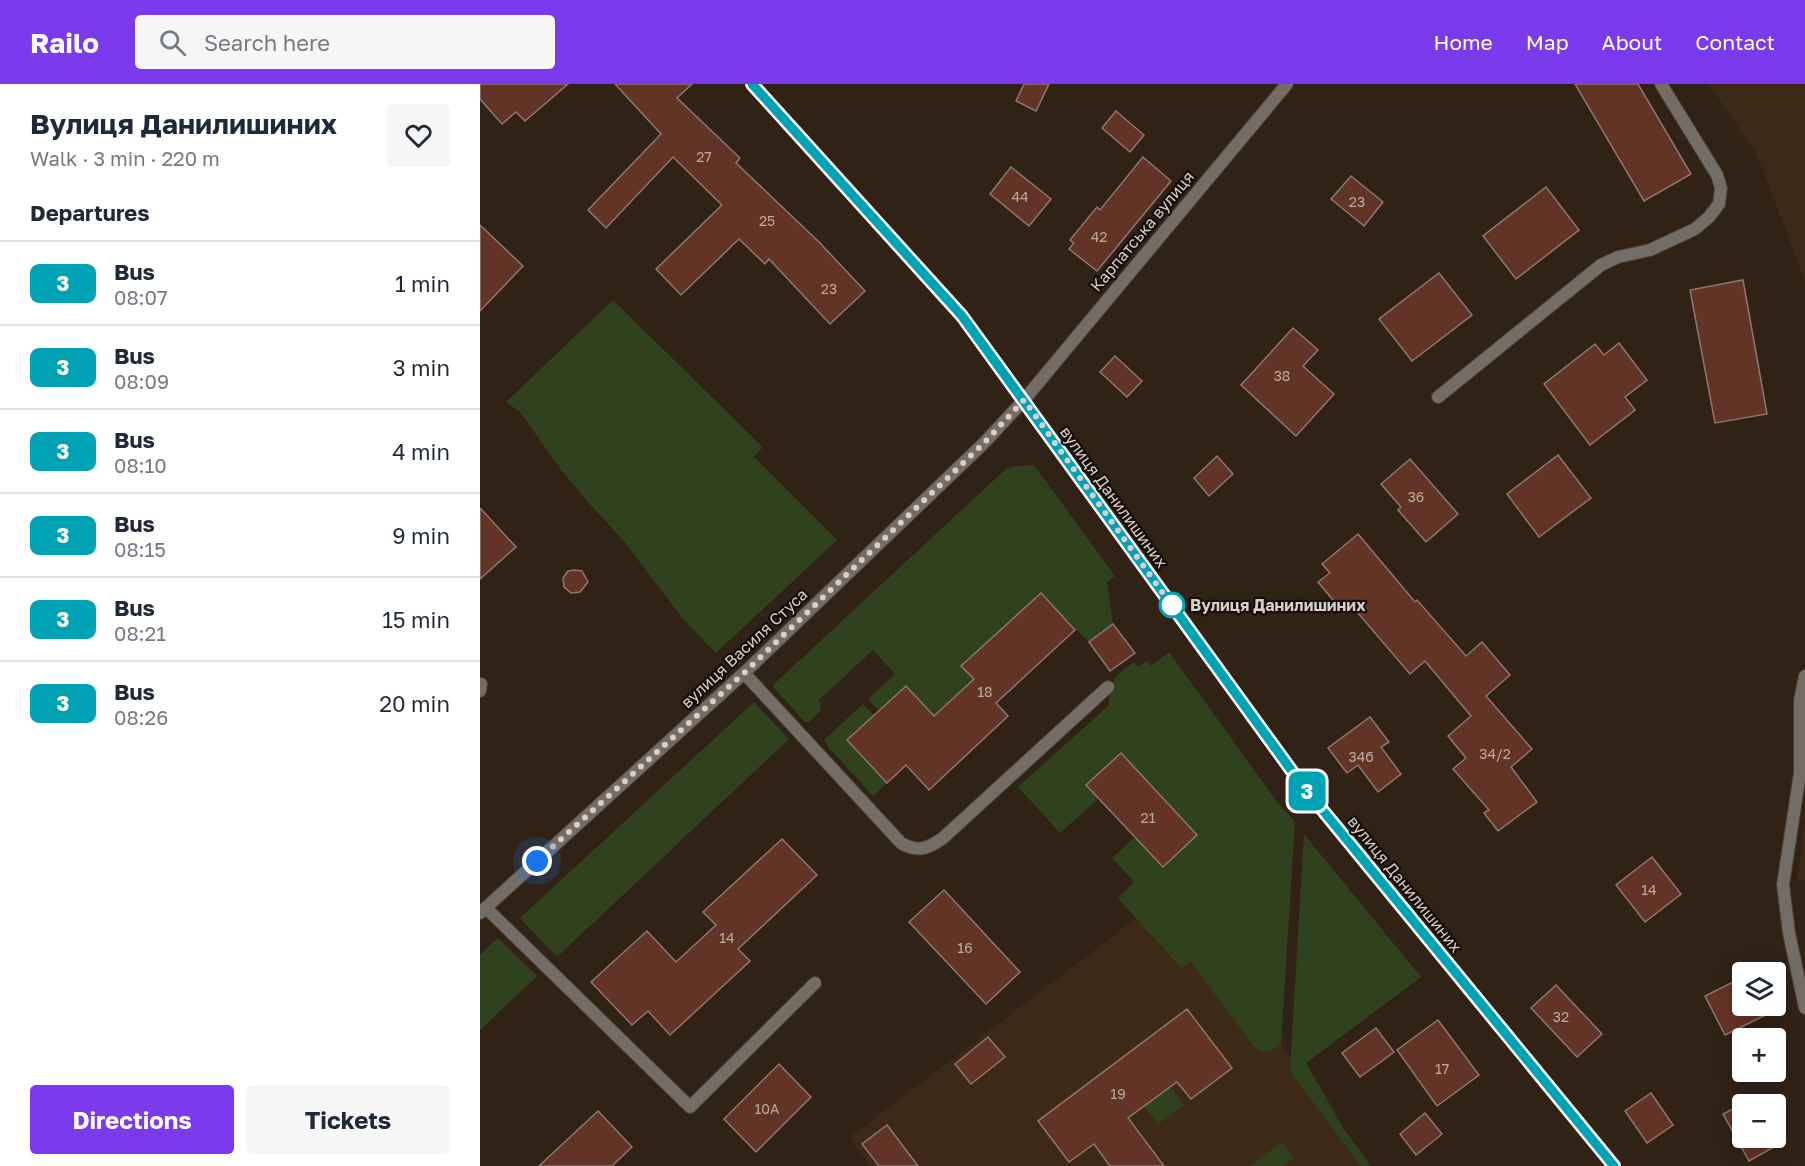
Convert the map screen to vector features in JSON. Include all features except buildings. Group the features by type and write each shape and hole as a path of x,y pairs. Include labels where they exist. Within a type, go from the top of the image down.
{"street":[{"name":"вулиця Данилишиних","path":"752,84 962,316 1302,785 1614,1166"},
{"name":"Карпатська вулиця","path":"1024,400 1287,84"},
{"path":"1438,397 1601,265 1618,257 1650,250 1695,229 1719,204 1721,188 1717,174 1661,84"},
{"name":"вулиця Василя Стуса","path":"483,910 744,673 984,443 1024,400"},
{"path":"744,673 901,843 917,850 927,848 943,838 1108,687"},
{"path":"1805,676 1800,700 1800,774 1783,885 1789,933 1805,1008"},
{"path":"483,910 690,1107 815,983"}],"shaded area":[{"path":"1709,84 1805,84 1805,281 1757,155"},
{"path":"1805,817 1805,880 1797,881"},
{"path":"1169,893 1371,1166 871,1166 849,1138"}],"green space":[{"path":"613,300 763,447 754,457 837,540 716,653 683,619 623,540 561,470 520,412 506,402"},
{"path":"1034,465 1115,576 1107,582 1113,624 1089,642 1040,593 962,666 974,679 934,716 906,686 879,710 868,699 895,674 873,650 819,700 821,711 809,722 805,722 773,687 774,684 1007,468"},
{"path":"1169,652 1275,799 1295,822 1281,1044 1269,1052 1258,1050 1253,1045 1190,961 1181,968 1118,898 1134,882 1112,858 1135,837 1163,867 1197,835 1121,753 1087,785 1099,798 1060,833 1018,787 1109,705 1112,684 1122,671 1134,662 1138,667 1147,661 1151,666"},
{"path":"754,702 789,739 557,957 520,918"},
{"path":"863,704 874,715 848,740 887,783 873,796 826,744 825,739"},
{"path":"1304,834 1421,977 1306,1063 1344,1129 1371,1166 1361,1166 1290,1069"},
{"path":"498,938 537,976 480,1030 480,955"},
{"path":"1170,1087 1184,1105 1158,1124 1144,1106"},
{"path":"1282,1142 1294,1158 1283,1166 1250,1166"}],"bus line":[{"name":"3","path":"752,84 962,316 1302,785 1614,1166"}],"place":[{"name":"Вулиця Данилишиних","path":"1172,605"}],"route":[{"path":"537,861 744,673 984,443 1024,400 1178,614 1172,605"}]}
